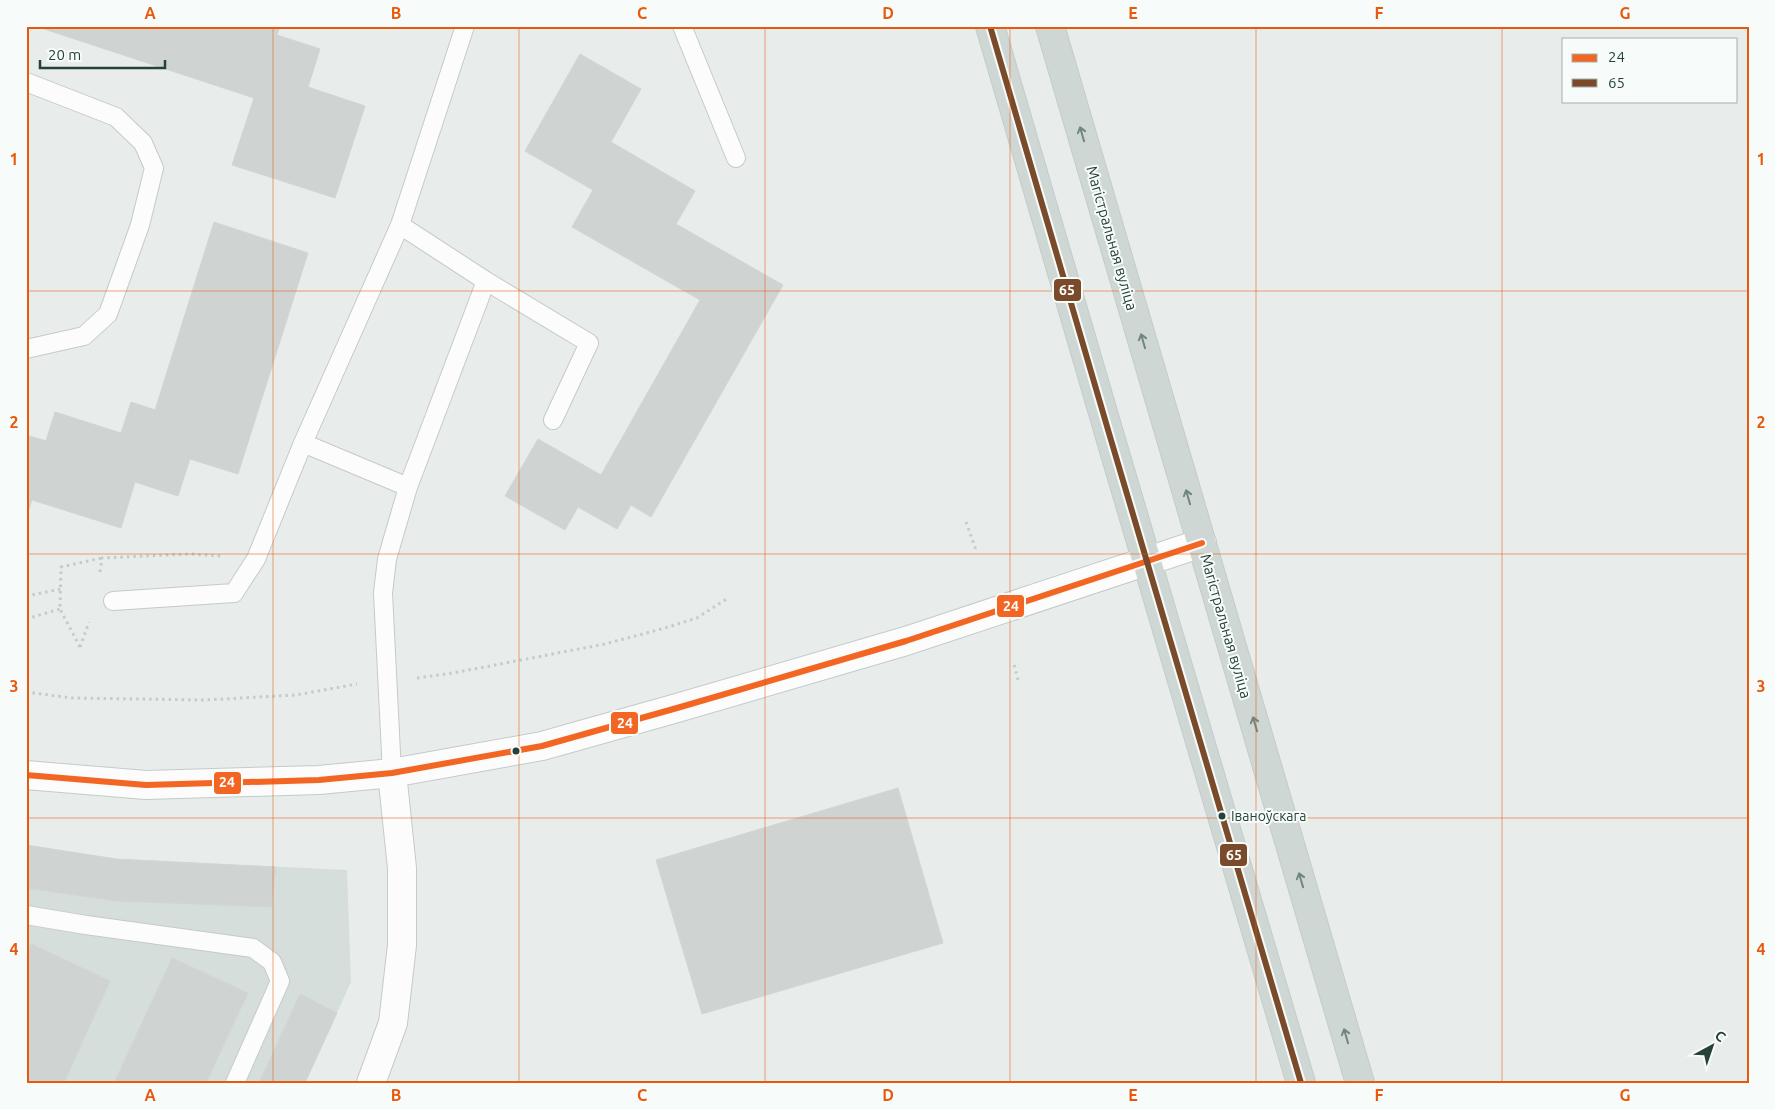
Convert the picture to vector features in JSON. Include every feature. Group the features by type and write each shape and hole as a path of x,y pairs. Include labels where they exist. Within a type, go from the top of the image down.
{"main road":[{"path":"990,26 1300,1083"},
{"name":"Магістральная вуліца","path":"1050,26 1360,1083"},
{"path":"26,775 146,785 319,780 392,773 542,746 906,640 1202,543"},
{"path":"371,1083 392,1023 402,945 402,868 392,773"}],"lane":[{"path":"113,600 234,593 256,559 303,443 400,225 465,26"},
{"path":"682,26 736,158"},
{"path":"26,82 116,117 143,143 154,168 140,225 108,314 84,336 26,349"},
{"path":"400,225 486,281 589,343 553,420"},
{"path":"392,773 383,593 387,560 408,487 486,281"},
{"path":"303,443 408,487"},
{"path":"26,915 253,948 272,962 280,981 235,1083"}],"path":[{"path":"966,522 976,550"},
{"path":"80,647 60,609 62,567 102,558"},
{"path":"26,596 61,589"},
{"path":"26,619 60,609"},
{"path":"1014,665 1018,680"}],"shaded area":[{"path":"26,845 116,859 347,870 351,982 305,1083 26,1083"}],"building":[{"path":"35,26 280,26 277,35 320,49 308,87 365,106 335,198 232,165 254,98"},
{"path":"580,54 641,89 611,142 695,191 676,224 783,285 651,517 631,505 617,529 578,507 565,530 505,496 538,439 601,475 700,300 572,227 593,190 525,151"},
{"path":"214,222 308,253 238,474 190,459 178,496 135,482 121,528 32,500 26,518 26,435 46,441 55,412 121,433 131,402 155,410"},
{"path":"898,788 943,943 702,1014 656,860"},
{"path":"26,845 116,859 276,867 271,907 117,901 26,888"},
{"path":"31,944 110,981 64,1083 26,1083 26,954"},
{"path":"172,958 248,993 206,1083 114,1083"},
{"path":"300,994 337,1013 305,1083 259,1083"}],"transit line":[{"name":"65","path":"990,26 1301,1083"},
{"name":"24","path":"26,775 146,785 319,780 392,773 542,746 906,641 1202,543"}],"place":[{"name":"Іваноўскага","path":"1222,816"}]}
